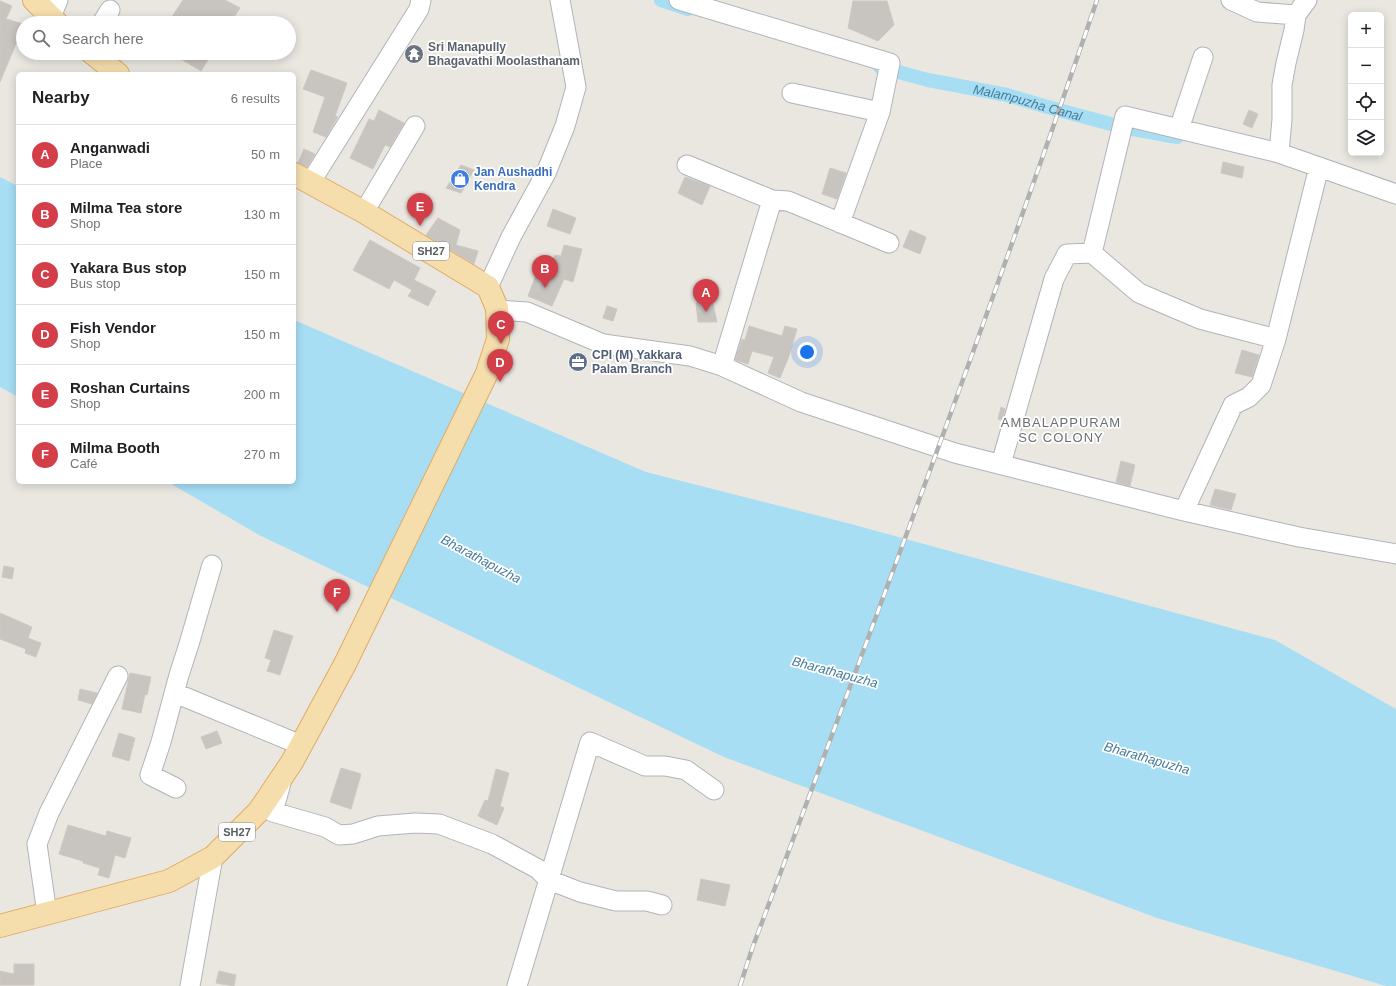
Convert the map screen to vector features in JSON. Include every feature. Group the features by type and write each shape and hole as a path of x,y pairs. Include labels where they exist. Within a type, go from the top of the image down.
{"main road":[{"path":"34,0 56,13"},
{"path":"101,60 116,72"},
{"name":"SH27","path":"0,926 169,881 213,857 259,811 292,762 345,664 487,373 498,339 497,310 488,287 364,212 302,178"}],"street":[{"path":"302,178 420,9 421,0"},
{"path":"488,287 512,237 546,173 565,126 576,87 560,0"},
{"path":"679,0 890,63 880,112 840,223"},
{"path":"1231,0 1257,12 1296,15"},
{"path":"1279,153 1282,119 1282,85 1286,63 1296,15 1307,0"},
{"path":"1179,129 1203,57"},
{"path":"792,93 880,112"},
{"path":"1092,253 1125,116 1279,153 1396,194"},
{"path":"364,212 415,126"},
{"path":"687,165 772,200 788,201 889,243"},
{"path":"1184,511 1233,405 1249,397 1261,385 1276,339 1319,167"},
{"path":"722,366 772,200"},
{"path":"1001,464 1054,279 1067,254 1092,253 1139,293 1200,319 1276,339"},
{"path":"497,310 527,312 603,344 690,356 722,366 801,402 955,453 1184,511 1299,537 1396,554"},
{"path":"176,788 150,775 161,742 179,675 212,565"},
{"path":"47,914 37,844 49,813 118,676"},
{"path":"175,693 301,745"},
{"path":"517,986 590,742 645,766 665,766 686,770 714,790"},
{"path":"283,774 273,812 325,827 339,835 353,834 378,826 415,823 439,824 492,844 538,869 549,880 580,892 616,901 647,901 662,905"},
{"path":"190,986 213,857"}],"water":[{"path":"0,177 16,185 16,396 0,387"},
{"name":"Bharathapuzha","path":"296,321 646,472 851,524 1275,640 1396,709 1396,986 1386,986 1157,918 724,757 259,535 171,484 296,484"}],"building":[{"path":"183,0 225,0 240,8 235,16 173,16"},
{"path":"0,1 12,6 6,19 16,22 16,44 0,82"},
{"path":"853,1 887,1 894,25 878,41 848,28"},
{"path":"183,60 208,60 201,71"},
{"path":"311,70 347,83 335,116 338,117 326,137 313,132 325,97 303,89"},
{"path":"379,110 404,123 390,147 385,145 373,169 350,158 369,119 374,121"},
{"path":"1249,110 1258,114 1252,128 1243,124"},
{"path":"304,149 315,154 307,167 298,163"},
{"path":"1223,162 1244,167 1242,178 1221,173"},
{"name":"Jan Aushadhi Kendra","path":"461,165 474,170 461,193 446,188"},
{"path":"830,168 846,173 837,199 822,194"},
{"path":"685,177 710,186 702,205 678,193"},
{"path":"553,209 576,218 570,234 547,226"},
{"path":"438,218 460,230 456,245 478,251 474,264 426,235"},
{"path":"910,230 926,237 920,254 903,247"},
{"path":"370,240 420,268 414,280 436,291 428,306 408,296 412,290 394,280 389,289 353,270"},
{"path":"564,245 582,249 573,282 564,279 552,306 528,296 537,272 549,276 555,255 561,256"},
{"path":"712,300 717,322 698,322 696,303"},
{"path":"607,306 617,309 613,321 603,318"},
{"path":"749,326 782,336 785,326 797,329 789,356 780,378 768,373 774,357 752,351 748,364 735,360 742,339 745,340"},
{"path":"1242,350 1259,355 1252,377 1235,373"},
{"path":"1001,407 1005,409 1002,420 998,419"},
{"path":"1121,461 1135,465 1130,486 1116,482"},
{"path":"1215,489 1236,494 1231,510 1210,505"},
{"path":"4,566 14,568 12,579 2,577"},
{"path":"0,613 32,627 28,638 41,643 36,657 25,653 26,649 0,639"},
{"path":"274,630 293,636 280,675 267,671 271,660 265,658"},
{"path":"130,673 151,677 147,695 145,694 141,713 122,709"},
{"path":"80,689 97,693 92,704 78,700"},
{"path":"217,731 222,743 206,749 201,737"},
{"path":"119,733 135,738 129,761 112,756"},
{"path":"341,768 361,774 351,809 330,802"},
{"path":"496,769 509,773 500,806 504,808 497,825 478,816 485,800 488,801"},
{"path":"68,825 106,836 107,831 131,838 125,858 115,855 109,878 98,875 100,868 59,854"},
{"path":"701,879 730,885 725,906 697,900"},
{"path":"14,964 34,964 34,985 0,985 0,971 14,974"},
{"path":"219,971 236,975 234,986 216,983"}],"waterway":[{"name":"Malampuzha Canal","path":"661,0 688,9"},
{"name":"Malampuzha Canal","path":"880,67 928,80 1007,95 1122,127 1177,137"}],"railway":[{"path":"740,986 752,949 1014,239 1097,0"}],"place":[{"name":"Sri Manapully Bhagavathi Moolasthanam","path":"414,54"},
{"name":"Jan Aushadhi Kendra","path":"460,179"},
{"name":"Roshan Curtains","path":"420,226"},
{"name":"Milma Tea store","path":"545,288"},
{"name":"Anganwadi","path":"706,312"},
{"name":"Yakara Bus stop","path":"501,344"},
{"name":"CPI (M) Yakkara Palam Branch","path":"578,362"},
{"name":"Fish Vendor","path":"500,382"},
{"name":"Milma Booth","path":"337,612"}],"district":[{"name":"AMBALAPPURAM SC COLONY","path":"1061,430"}]}
